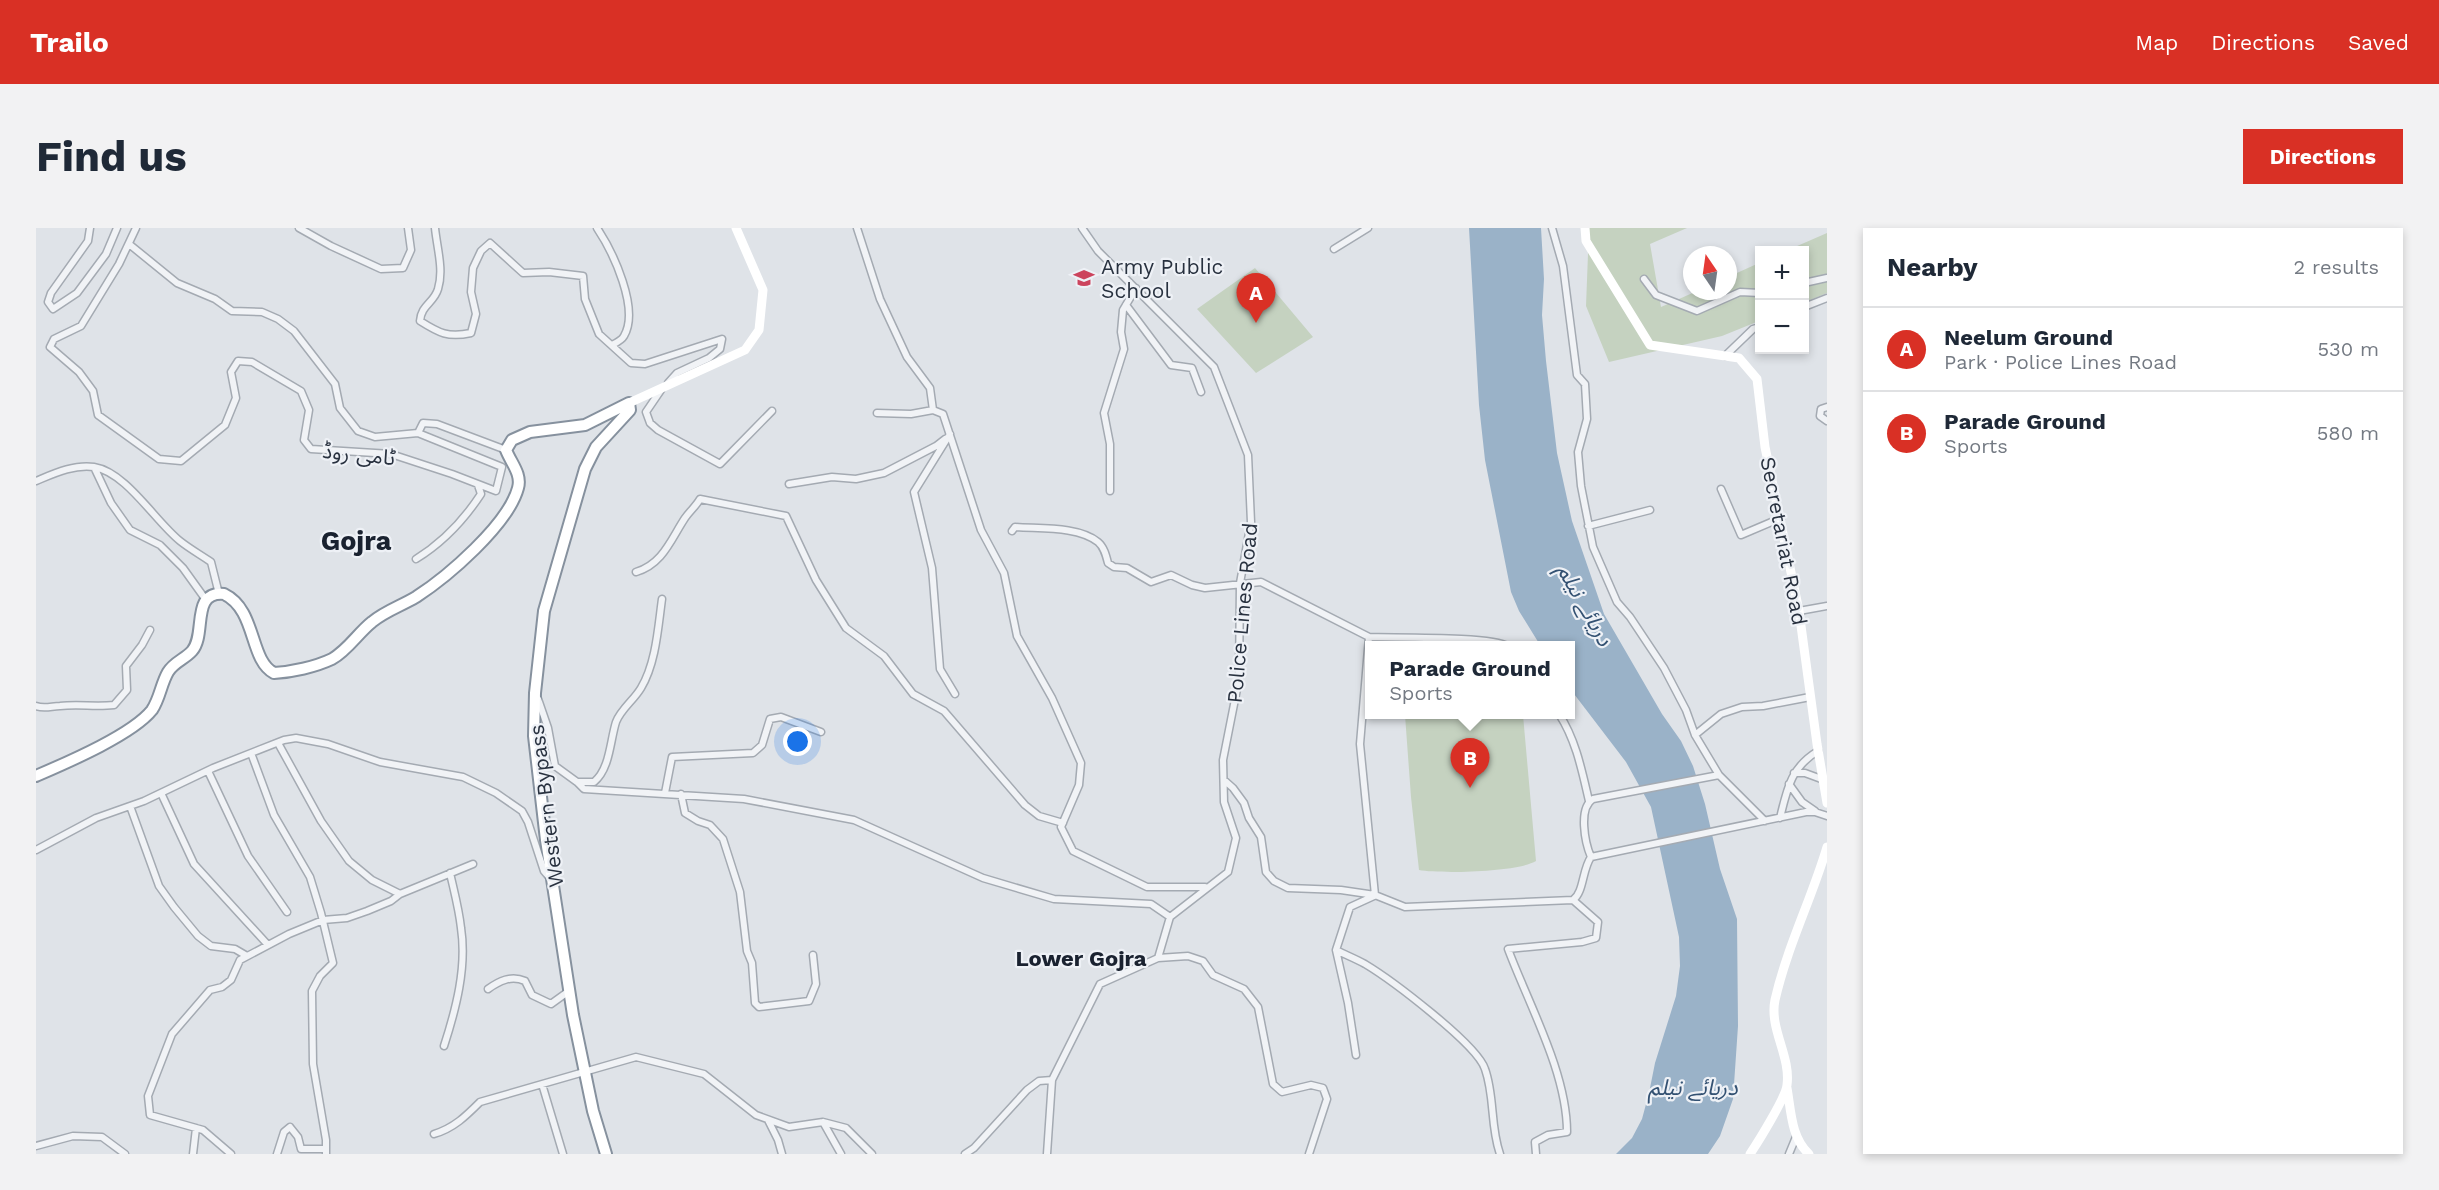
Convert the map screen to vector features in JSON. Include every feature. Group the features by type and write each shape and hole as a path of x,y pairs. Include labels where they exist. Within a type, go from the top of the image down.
{"highway":[{"path":"36,776 74,759 143,719 156,704 166,674 172,666 193,651 200,634 202,606 206,600 219,594 230,597 240,610 251,629 262,664 267,669 274,673 287,672 332,659 344,651 373,621 417,596 447,573 487,536 506,511 519,487 516,468 506,450 512,440 530,432 585,425 629,403"},
{"name":"Western Bypass","path":"606,1154 593,1112 584,1071 546,840 534,736 535,693 544,611 585,469 596,447 630,410 629,403"}],"main road":[{"path":"629,403 746,350 759,330 763,290 736,228"},
{"path":"1585,228 1586,241 1650,345 1725,356"},
{"name":"Secretariat Road","path":"1725,356 1739,358 1757,379 1765,447 1799,611 1817,748 1827,803"},
{"path":"1809,1154 1796,1137 1787,1088 1788,1073 1775,1028 1775,1002 1800,920 1827,847"},
{"path":"1750,1154 1787,1088"}],"street":[{"path":"90,228 88,241 51,293 48,302 53,309 77,292 106,254 117,228"},
{"path":"136,228 129,243 177,283 215,299 232,311 262,312 278,319 294,331 335,384 340,408 358,431 375,437 418,433"},
{"path":"299,228 381,269 403,268 411,250 408,228"},
{"path":"435,228 440,270 438,291 421,311 420,321 436,331 454,337 471,333 476,314 471,291 473,268 481,251 490,243 523,273 549,272 583,276 588,312 599,334 632,363 645,364 722,339 720,349 677,373 661,390 646,412 650,423 658,430 720,464 772,411"},
{"path":"597,228 627,292 630,316 623,338 612,345"},
{"path":"857,228 880,299 907,357 930,388 933,410"},
{"name":"Police Lines Road","path":"1082,228 1098,251 1214,367 1248,455 1251,522 1240,583 1239,679 1223,760 1224,802 1236,838 1228,872 1170,917"},
{"path":"1334,249 1368,228"},
{"path":"1552,228 1563,266 1577,375 1585,384 1587,419 1578,452 1581,486 1593,547 1617,602 1630,616 1664,668 1686,710 1695,735 1717,775 1765,821"},
{"name":"ٹامی روڈ","path":"129,243 96,304 81,326 54,339 50,347 80,372 93,391 98,415 159,459 181,461 225,425 236,398 231,372 238,361 252,362 301,391 309,410 304,440 311,449 391,454 496,491 502,467 418,433 423,423 437,424 506,450"},
{"path":"1809,282 1827,278"},
{"path":"1644,279 1656,295 1697,311 1740,292 1755,292"},
{"path":"1110,491 1110,444 1104,413 1124,349 1120,332 1123,310 1136,288"},
{"path":"1809,306 1827,298"},
{"path":"1126,304 1171,365 1192,368 1201,392"},
{"path":"1725,356 1755,328"},
{"path":"1827,407 1821,409 1820,416 1827,421"},
{"path":"877,413 911,414 933,410 943,414 981,530 1004,573 1017,636 1052,698 1081,763 1079,785 1061,827 1073,851 1147,886 1206,888"},
{"path":"789,484 832,477 856,479 884,473 936,446 950,434"},
{"path":"950,434 914,492 932,568 940,669 955,694"},
{"path":"94,467 111,503 130,531 160,545 183,567 206,600"},
{"path":"36,481 62,470 94,467 125,482 151,513 180,541 211,562 219,594"},
{"path":"416,559 430,550 468,513 481,494 478,485"},
{"path":"1721,489 1741,535 1781,518"},
{"path":"636,572 646,569 669,548 685,519 700,499 786,516 816,580 846,628 884,656 913,694 944,711 1025,805 1039,816 1063,822"},
{"path":"1588,525 1650,510"},
{"path":"1012,531 1015,527 1065,529 1086,535 1099,542 1108,562 1114,567 1127,568 1151,582 1171,575 1192,585 1205,588 1261,582 1370,637 1486,641"},
{"path":"576,782 594,782 602,774 617,719 641,688 647,674 662,599"},
{"path":"1799,611 1827,606"},
{"path":"36,706 114,705 127,690 126,666 150,630"},
{"path":"1370,637 1370,641"},
{"path":"1365,690 1360,744 1375,895"},
{"path":"535,693 548,728 555,766 584,789 744,799 854,820 983,878 1054,899 1150,904 1170,917 1158,958"},
{"path":"1695,735 1721,714 1742,707 1763,706 1810,697"},
{"path":"665,793 672,758 753,753 762,745 771,718 781,717 821,732"},
{"path":"1562,719 1579,760 1589,801 1583,834 1591,857"},
{"path":"36,850 96,818 161,794 208,771 278,742 296,738 328,744 380,762 463,777 496,794 522,811 528,822 543,871 554,883"},
{"path":"278,742 316,811 349,861 372,880 400,894"},
{"path":"1780,818 1794,773 1806,758 1827,742"},
{"path":"251,753 274,814 310,877 333,963 320,976 312,991 313,1064 326,1151 301,1149 298,1137 290,1127 284,1132 277,1154"},
{"path":"208,771 248,856 287,912"},
{"path":"1794,773 1805,773 1824,780"},
{"path":"1589,801 1717,775"},
{"path":"1224,780 1244,803 1249,818 1261,837 1266,872 1274,881 1288,888 1341,890 1375,895 1405,907 1573,900 1598,921 1596,938 1582,942 1508,949 1561,1083 1567,1117 1567,1132 1548,1136 1535,1142 1536,1154"},
{"path":"1789,784 1802,802 1815,812 1827,816"},
{"path":"161,794 194,864 268,945"},
{"path":"681,794 685,813 710,825 723,839 740,892 747,951 752,963 755,1003 759,1007 809,1001 816,984 813,955"},
{"path":"130,806 159,886 174,906 198,936 211,946 235,949 247,956"},
{"path":"1573,900 1580,891 1584,867 1591,857 1815,812"},
{"path":"231,1154 203,1130 150,1115 148,1096 172,1034 210,990 222,987 231,980 240,960 247,956 323,920 347,918 473,864"},
{"path":"444,1046 457,998 462,941 462,930 450,873"},
{"path":"1356,1055 1348,1003 1336,950 1350,907 1375,895"},
{"path":"1336,950 1366,965 1452,1029 1485,1067 1492,1105 1493,1136 1500,1154"},
{"path":"1047,1154 1052,1080 1100,984 1158,958 1188,956 1203,961 1213,975 1244,989 1258,1007 1274,1084 1282,1092 1311,1085 1323,1088 1327,1099 1309,1154"},
{"path":"488,989 498,982 517,977 525,981 532,995 550,1004 570,991"},
{"path":"434,1134 445,1131 463,1120 480,1102 636,1057 704,1074 756,1115 789,1127 823,1122 846,1128 872,1154"},
{"path":"965,1154 974,1148 1027,1090 1039,1081 1052,1080"},
{"path":"542,1084 563,1154"},
{"path":"768,1119 782,1154"},
{"path":"823,1122 841,1154"},
{"path":"193,1154 196,1128"},
{"path":"36,1146 73,1136 102,1137 124,1154"},
{"path":"1789,1154 1796,1137"}],"green space":[{"path":"1589,228 1687,228 1650,244 1661,307 1683,297 1683,300 1737,300 1737,273 1755,265 1755,323 1722,336 1609,362 1586,306"},
{"path":"1827,233 1827,293 1809,300 1809,246 1797,246"},
{"path":"1255,268 1313,337 1256,373 1197,309"},
{"path":"1405,719 1523,719 1536,861 1513,868 1479,871 1419,870"}],"water":[{"name":"دریائے نیلم","path":"1469,228 1541,228 1544,279 1542,315 1546,361 1557,453 1572,521 1604,614 1662,714 1681,741 1693,766 1705,804 1720,869 1737,919 1738,1026 1733,1099 1720,1136 1708,1154 1616,1154 1632,1138 1642,1119 1655,1063 1676,996 1680,966 1679,937 1651,807 1626,762 1575,695 1575,641 1538,641 1519,611 1511,592 1485,460 1479,405"}],"place":[{"name":"Army Public School","path":"1084,278"},
{"name":"Neelum Ground","path":"1256,323"},
{"name":"Parade Ground","path":"1470,788"}],"district":[{"name":"Gojra","path":"356,541"},
{"name":"Lower Gojra","path":"1081,958"}]}
